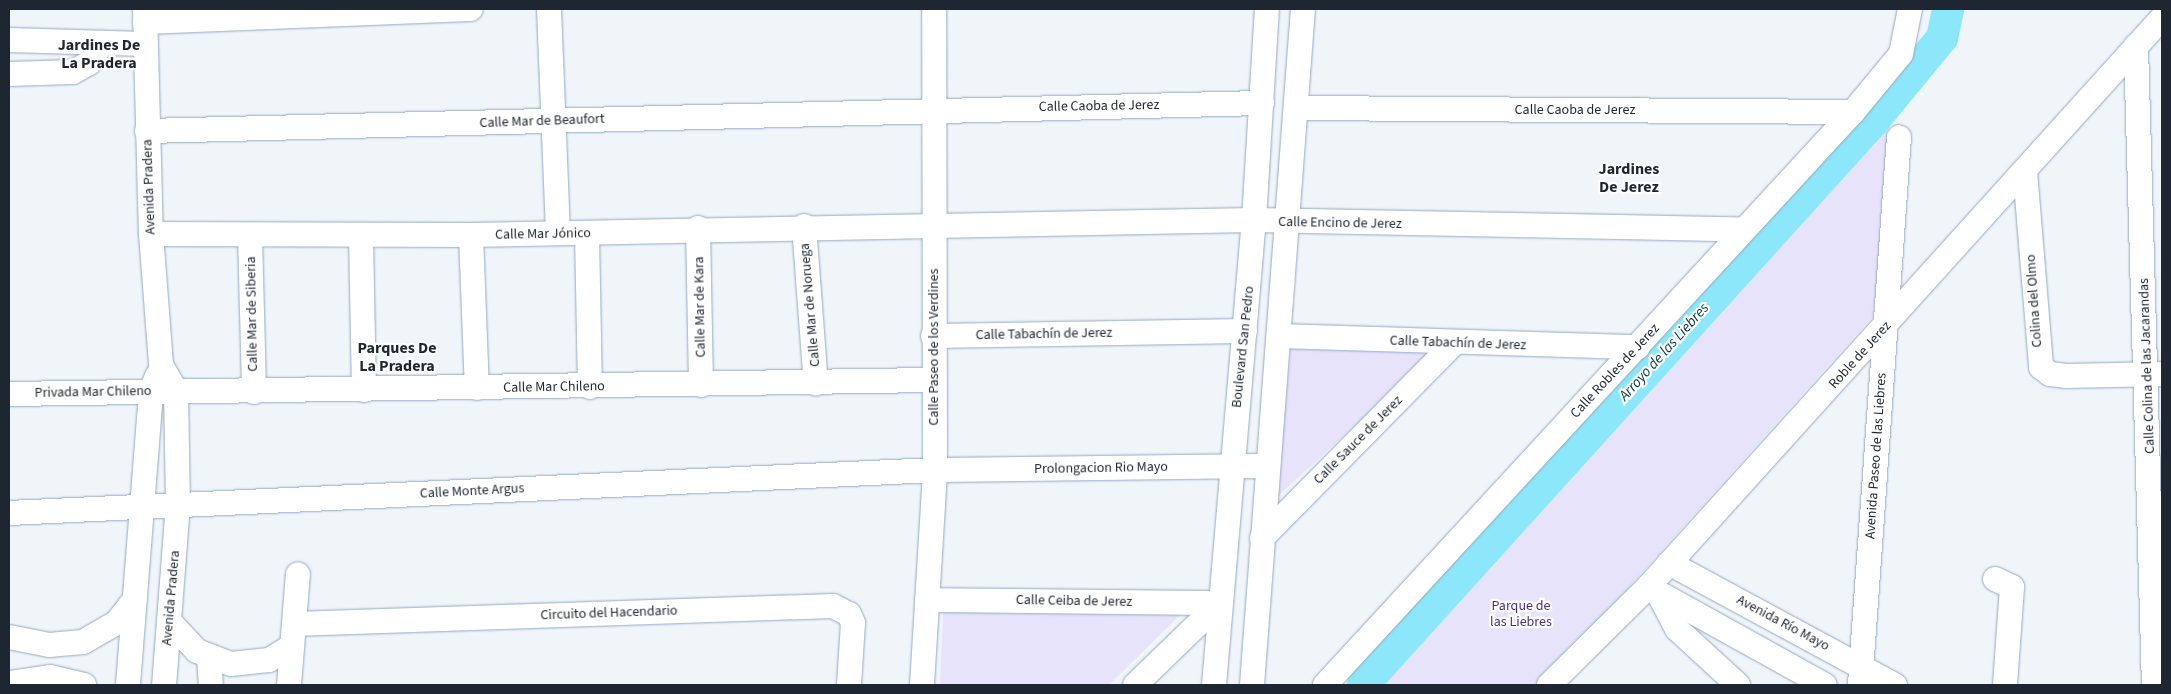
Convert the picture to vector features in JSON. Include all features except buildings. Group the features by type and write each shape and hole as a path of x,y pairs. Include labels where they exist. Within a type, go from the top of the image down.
{"street":[{"path":"9,40 102,44 144,25 471,9"},
{"path":"550,9 558,232"},
{"name":"Calle Paseo de los Verdines","path":"922,685 935,470 932,380 936,108 934,9"},
{"name":"Boulevard San Pedro","path":"1214,685 1231,466 1254,220 1267,9"},
{"path":"1252,685 1267,466 1290,223 1304,9"},
{"name":"Calle Robles de Jerez","path":"1325,685 1853,112 1901,54 1910,9"},
{"name":"Roble de Jerez","path":"1551,685 1653,590 1669,563 1885,328 2162,18"},
{"name":"Avenida Pradera","path":"144,25 151,234 162,365 176,391 178,504 164,685"},
{"path":"9,74 73,72 89,63 102,44"},
{"name":"Calle Colina de las Jacarandas","path":"2136,46 2155,374 2154,685"},
{"name":"Calle Caoba de Jerez","path":"936,108 1262,103"},
{"name":"Calle Mar de Beaufort","path":"148,130 553,121 936,108"},
{"name":"Calle Caoba de Jerez","path":"1298,108 1853,112"},
{"name":"Avenida Paseo de las Liebres","path":"1861,675 1899,137"},
{"name":"Colina del Olmo","path":"2025,171 2041,367 2066,376 2155,374"},
{"name":"Calle Encino de Jerez","path":"935,223 1254,220 1290,223 1744,229"},
{"name":"Calle Mar Jónico","path":"151,234 361,236 558,232 587,234 698,228 935,223"},
{"name":"Calle Mar de Noruega","path":"804,226 816,384"},
{"name":"Calle Mar de Kara","path":"698,228 702,385"},
{"path":"587,234 590,387"},
{"path":"470,235 477,388"},
{"name":"Calle Mar de Siberia","path":"250,236 254,392"},
{"path":"361,236 364,390"},
{"name":"Calle Tabachín de Jerez","path":"933,336 1245,331"},
{"name":"Calle Tabachín de Jerez","path":"1279,336 1454,343 1638,347"},
{"name":"Calle Sauce de Jerez","path":"1262,538 1454,343"},
{"name":"Avenida Pradera","path":"128,685 151,390 162,365"},
{"name":"Calle Mar Chileno","path":"176,391 254,392 816,384 932,380"},
{"name":"Privada Mar Chileno","path":"9,394 176,391"},
{"name":"Prolongacion Rio Mayo","path":"935,470 1267,466"},
{"name":"Calle Monte Argus","path":"9,513 935,470"},
{"name":"Avenida Río Mayo","path":"1669,563 1861,675 1895,685"},
{"path":"289,685 298,574"},
{"path":"1995,579 2012,587 2005,685"},
{"path":"1653,590 1677,629 1738,685"},
{"path":"1653,590 1825,685"},
{"path":"9,636 49,645 83,642 117,622 135,599"},
{"name":"Calle Ceiba de Jerez","path":"927,600 1220,603"},
{"path":"1135,685 1220,603"},
{"name":"Circuito del Hacendario","path":"169,621 186,643 209,658 250,664 293,635 833,606 850,614 854,623 849,685"},
{"path":"9,683 50,677 82,684 83,642"},
{"path":"209,658 211,685"}],"green space":[{"name":"Parque de las Liebres","path":"1875,128 1896,130 1873,316 1541,685 1374,685"},
{"path":"1439,348 1278,496 1290,349"},
{"path":"1187,608 1109,685 940,685 943,609"}],"waterway":[{"name":"Arroyo de las Liebres","path":"1363,685 1871,124 1942,38 1948,9"}],"district":[{"name":"Jardines De La Pradera","path":"99,54"},
{"name":"Jardines De Jerez","path":"1629,178"},
{"name":"Parques De La Pradera","path":"397,357"}]}
